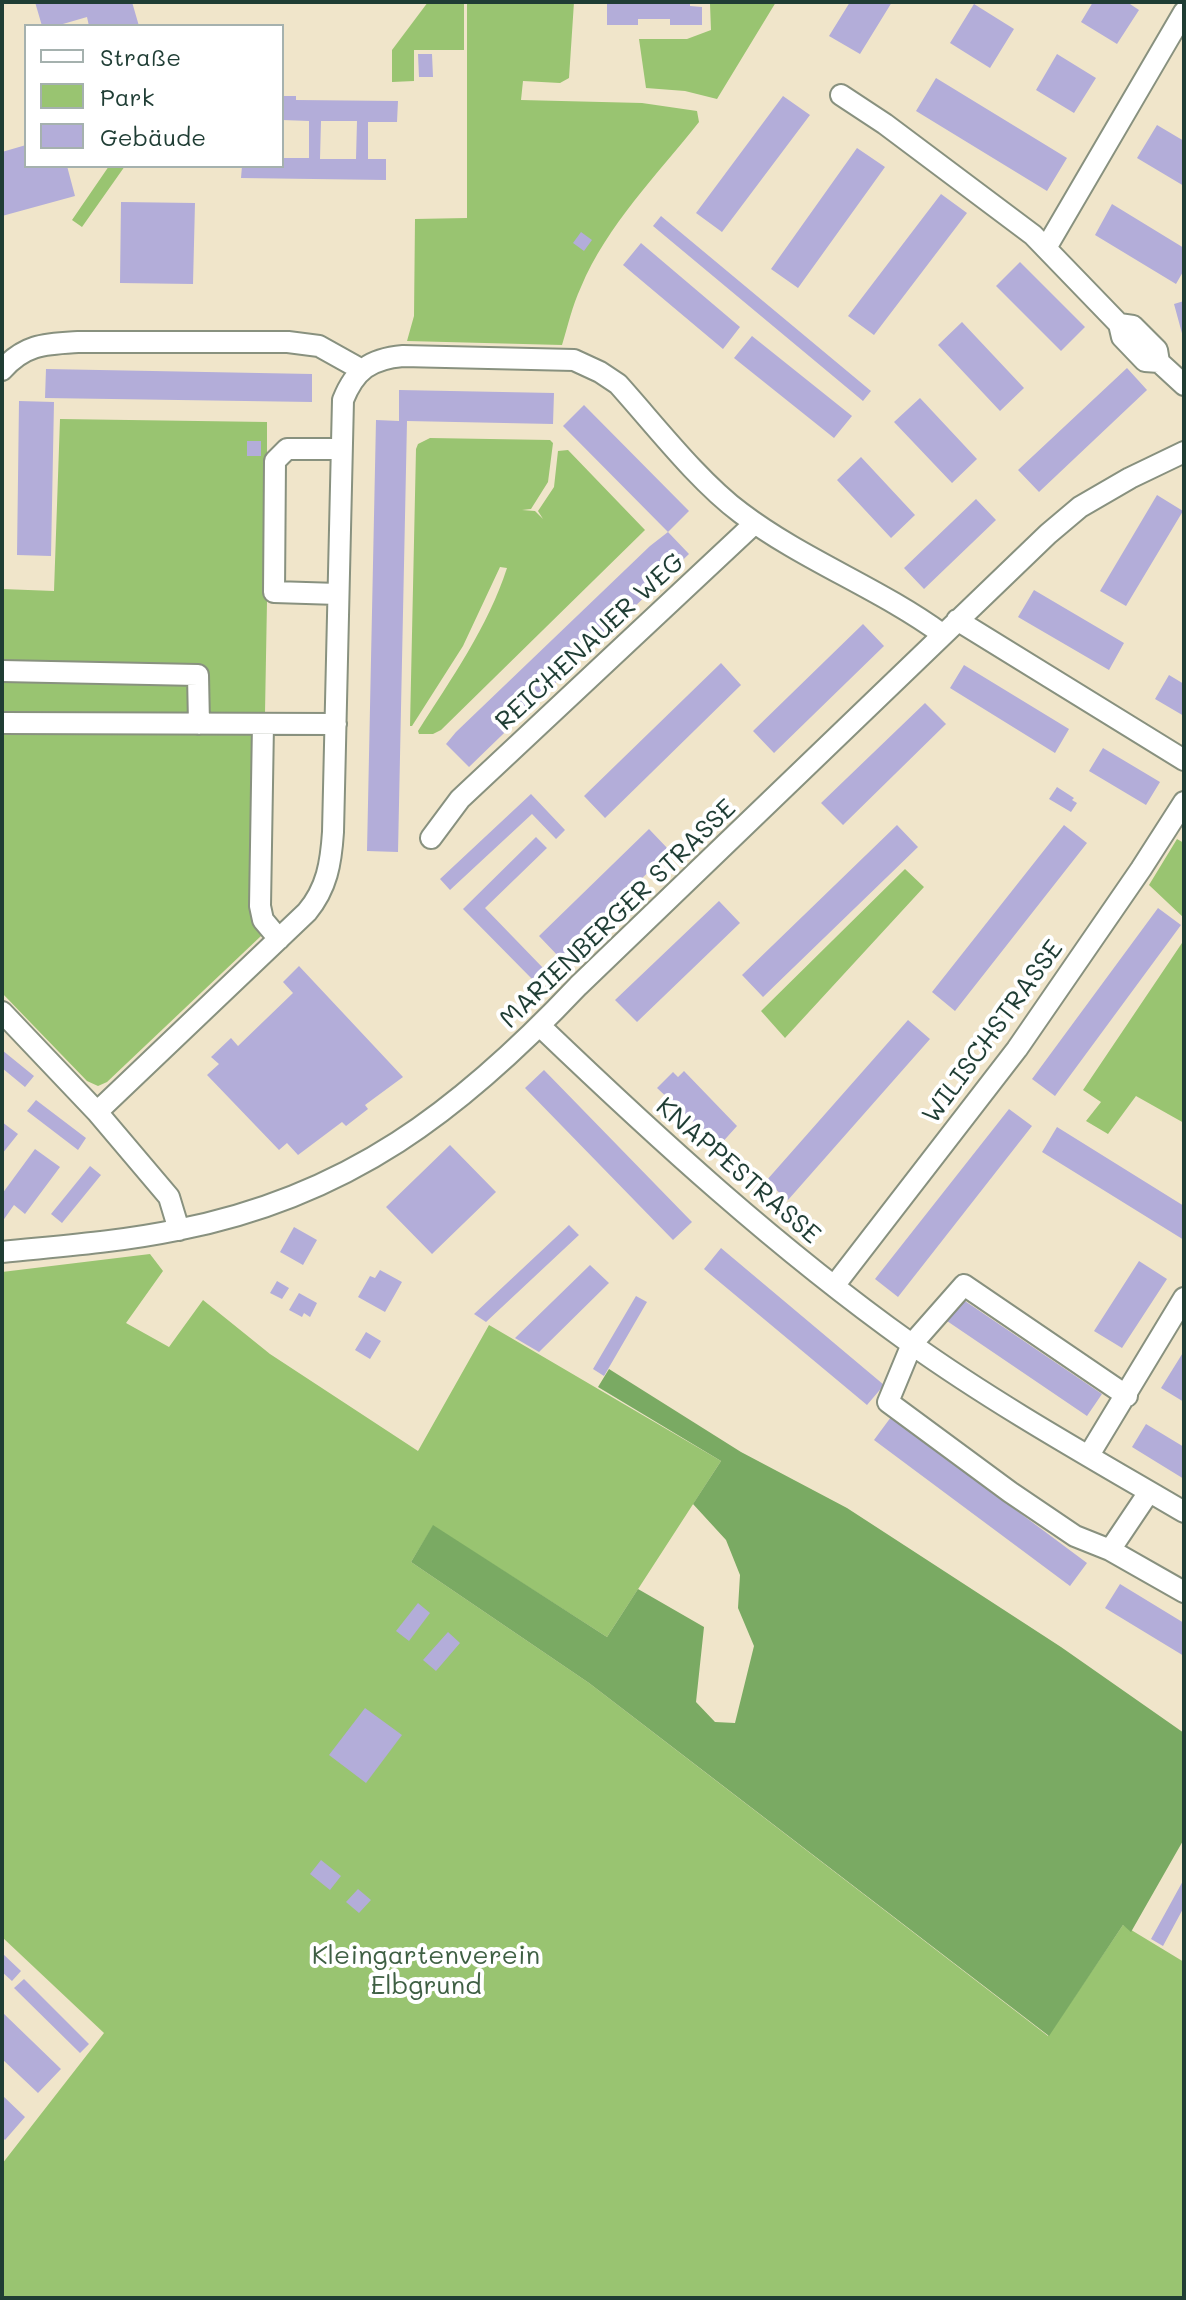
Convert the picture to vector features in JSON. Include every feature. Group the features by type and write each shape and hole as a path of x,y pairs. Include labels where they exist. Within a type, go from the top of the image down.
{"street":[{"path":"1046,248 1184,12"},
{"path":"841,95 948,170 1046,248 1119,324 1133,326 1157,350 1159,362 1184,385"},
{"path":"2,370 14,357 44,344 288,342 319,346 362,370"},
{"path":"97,1112 279,939 316,900 329,872 333,832 343,400 350,382 380,359 401,356 574,360 600,372 618,384 720,495 755,523 909,610 950,627 1184,760"},
{"path":"338,594 274,592 275,461 287,449 341,449"},
{"name":"MARIENBERGER STRASSE","path":"2,1252 179,1230 265,1207 353,1170 443,1112 540,1026 950,627 1080,507 1184,452"},
{"name":"REICHENAUER WEG","path":"431,838 455,799 755,523"},
{"path":"2,671 198,675 199,724"},
{"path":"2,723 336,724"},
{"path":"263,724 260,906 263,920 279,939"},
{"name":"WILISCHSTRASSE","path":"834,1286 1017,1049 1184,802"},
{"path":"2,1012 97,1112 169,1197 179,1230"},
{"name":"KNAPPESTRASSE","path":"540,1026 703,1179 761,1230 834,1286 912,1344 1061,1440 1184,1512"},
{"path":"1127,1396 964,1285 912,1344 888,1402 1075,1536 1110,1550 1184,1592"},
{"path":"1089,1455 1184,1298"},
{"path":"1110,1550 1149,1492"}],"green space":[{"path":"428,2 464,2 464,50 414,50 414,81 392,82 392,50"},
{"path":"467,2 574,2 569,78 560,83 523,81 521,100 642,103 697,111 699,122 634,201 592,264 575,301 562,345 407,341 414,316 415,219 467,218"},
{"path":"708,2 776,2 717,99 685,91 646,88 639,39 687,39 711,30"},
{"path":"108,168 124,168 82,227 72,220"},
{"path":"60,419 267,422 261,936 107,1082 98,1086 87,1081 2,993 2,589 54,591"},
{"path":"430,438 550,440 553,443 548,482 531,509 522,510 535,511 543,519 538,511 554,487 558,451 568,450 645,530 441,730 433,734 419,734 479,632 507,568 500,567 463,646 410,726 416,449 418,444"},
{"path":"1177,839 1184,843 1184,918 1149,885"},
{"path":"905,869 924,887 785,1038 761,1011"},
{"path":"1184,940 1184,1123 1136,1096 1108,1134 1086,1121 1101,1102 1083,1090"},
{"name":"Kleingartenverein Elbgrund","path":"150,1254 163,1271 126,1323 169,1347 203,1300 270,1354 418,1451 489,1325 721,1461 607,1637 433,1526 411,1562 589,1683 1048,2036 1123,1925 1184,1962 1184,2298 2,2298 2,2164 104,2033 2,1937 2,1272"},
{"path":"609,1369 741,1452 847,1508 1061,1647 1184,1733 1184,1839 1131,1932 1123,1925 1049,2036 589,1683 411,1562 433,1525 607,1637 638,1589 704,1627 696,1702 715,1722 735,1723 754,1646 738,1608 740,1575 726,1540 693,1504 721,1461 598,1387"}],"building":[{"path":"35,2 132,2 138,24 89,24 87,17 63,24 41,24"},
{"path":"690,2 690,6 702,7 702,25 670,25 670,19 638,19 638,25 607,25 607,3"},
{"path":"850,2 892,2 860,54 829,36"},
{"path":"1093,2 1127,2 1139,10 1117,44 1081,22"},
{"path":"974,4 1014,29 990,68 950,43"},
{"path":"418,54 432,54 433,77 419,77"},
{"path":"1057,54 1096,78 1074,113 1036,90"},
{"path":"936,78 1067,158 1047,191 916,111"},
{"path":"284,96 296,96 296,100 398,101 397,122 368,122 368,159 386,159 386,180 241,178 242,168 284,168 284,158 309,158 309,121 284,120","holes":["321,121 357,121 356,159 320,159"]},
{"path":"783,96 810,115 722,232 696,213"},
{"path":"1157,125 1184,141 1184,186 1137,158"},
{"path":"24,146 24,168 68,168 75,196 2,216 2,152"},
{"path":"857,148 885,167 798,288 771,269"},
{"path":"941,194 967,213 874,335 848,316"},
{"path":"121,202 195,203 193,284 120,283"},
{"path":"1112,204 1184,248 1184,270 1176,284 1095,235"},
{"path":"661,216 871,391 863,401 653,226"},
{"path":"581,232 592,240 584,251 573,243"},
{"path":"641,243 740,327 723,349 623,265"},
{"path":"1020,262 1085,327 1061,351 996,286"},
{"path":"1184,301 1184,337 1183,337 1174,304"},
{"path":"962,322 1024,388 1000,411 938,345"},
{"path":"752,336 852,416 834,438 734,358"},
{"path":"1127,368 1147,390 1039,492 1018,470"},
{"path":"46,369 312,374 312,402 45,398"},
{"path":"399,390 554,393 553,424 407,421 398,852 367,851 376,420 399,421"},
{"path":"920,398 977,459 952,483 894,422"},
{"path":"19,401 54,402 51,556 17,555"},
{"path":"584,405 689,511 668,532 563,426"},
{"path":"247,441 261,441 261,456 247,456"},
{"path":"861,457 915,515 891,538 837,480"},
{"path":"1157,495 1183,511 1126,606 1100,591"},
{"path":"976,499 996,520 924,589 904,568"},
{"path":"668,532 689,554 469,767 446,744 456,732"},
{"path":"1034,590 1124,643 1109,670 1018,617"},
{"path":"863,624 884,646 774,753 753,731"},
{"path":"721,663 741,685 605,818 584,796"},
{"path":"964,665 1069,729 1055,753 950,688"},
{"path":"1169,675 1184,684 1184,716 1155,699"},
{"path":"925,703 946,724 843,825 821,803"},
{"path":"1103,748 1160,782 1146,805 1089,771"},
{"path":"1057,787 1077,803 1071,812 1049,799"},
{"path":"531,794 565,830 556,839 532,814 450,890 440,879"},
{"path":"897,825 918,847 763,997 742,975"},
{"path":"1064,825 1087,843 955,1011 932,992"},
{"path":"649,829 670,851 560,958 539,936"},
{"path":"536,837 547,848 485,908 544,969 533,980 463,909"},
{"path":"719,901 740,923 637,1022 615,1000"},
{"path":"1158,908 1181,925 1055,1096 1032,1079"},
{"path":"299,966 403,1077 365,1105 368,1109 346,1126 342,1122 298,1155 287,1143 279,1150 207,1075 219,1064 211,1057 231,1038 238,1046 293,993 283,982"},
{"path":"908,1020 930,1039 788,1200 766,1181"},
{"path":"2,1050 34,1076 25,1087 2,1068"},
{"path":"544,1070 692,1222 673,1240 525,1088"},
{"path":"684,1071 737,1126 719,1146 657,1088 673,1072 678,1077"},
{"path":"36,1100 86,1138 78,1150 27,1111"},
{"path":"1009,1109 1032,1126 898,1297 875,1279"},
{"path":"2,1122 18,1134 2,1154"},
{"path":"1057,1127 1184,1206 1184,1240 1042,1152"},
{"path":"450,1145 496,1192 432,1254 386,1207"},
{"path":"35,1149 60,1167 25,1214 14,1205 2,1222 2,1194"},
{"path":"90,1166 101,1175 62,1223 51,1214"},
{"path":"569,1225 579,1235 486,1322 474,1314"},
{"path":"294,1227 317,1240 303,1265 280,1252"},
{"path":"721,1248 884,1385 867,1405 704,1269"},
{"path":"1139,1261 1167,1279 1122,1348 1094,1331"},
{"path":"590,1265 609,1283 539,1352 515,1338"},
{"path":"380,1270 402,1282 385,1312 358,1297 370,1276 375,1278"},
{"path":"277,1281 289,1288 282,1299 270,1293"},
{"path":"299,1293 317,1303 310,1317 304,1313 302,1317 289,1310"},
{"path":"636,1296 647,1302 604,1376 593,1369"},
{"path":"962,1299 1102,1394 1087,1416 947,1321"},
{"path":"366,1332 381,1341 370,1359 355,1350"},
{"path":"1184,1351 1184,1402 1161,1388"},
{"path":"891,1417 1087,1563 1070,1586 874,1440"},
{"path":"1146,1424 1184,1447 1184,1479 1132,1447"},
{"path":"1120,1584 1184,1623 1184,1656 1105,1608"},
{"path":"418,1603 430,1613 409,1641 396,1631"},
{"path":"448,1632 460,1643 436,1671 423,1660"},
{"path":"365,1708 402,1735 366,1783 329,1755"},
{"path":"321,1860 341,1876 330,1890 310,1874"},
{"path":"1184,1879 1184,1907 1163,1946 1151,1939"},
{"path":"358,1889 371,1900 359,1913 346,1902"},
{"path":"2,1953 21,1971 12,1981 2,1972"},
{"path":"24,1979 89,2044 80,2053 14,1988"},
{"path":"2,2012 61,2069 38,2093 2,2059"},
{"path":"2,2095 25,2117 5,2140 2,2137"}]}
